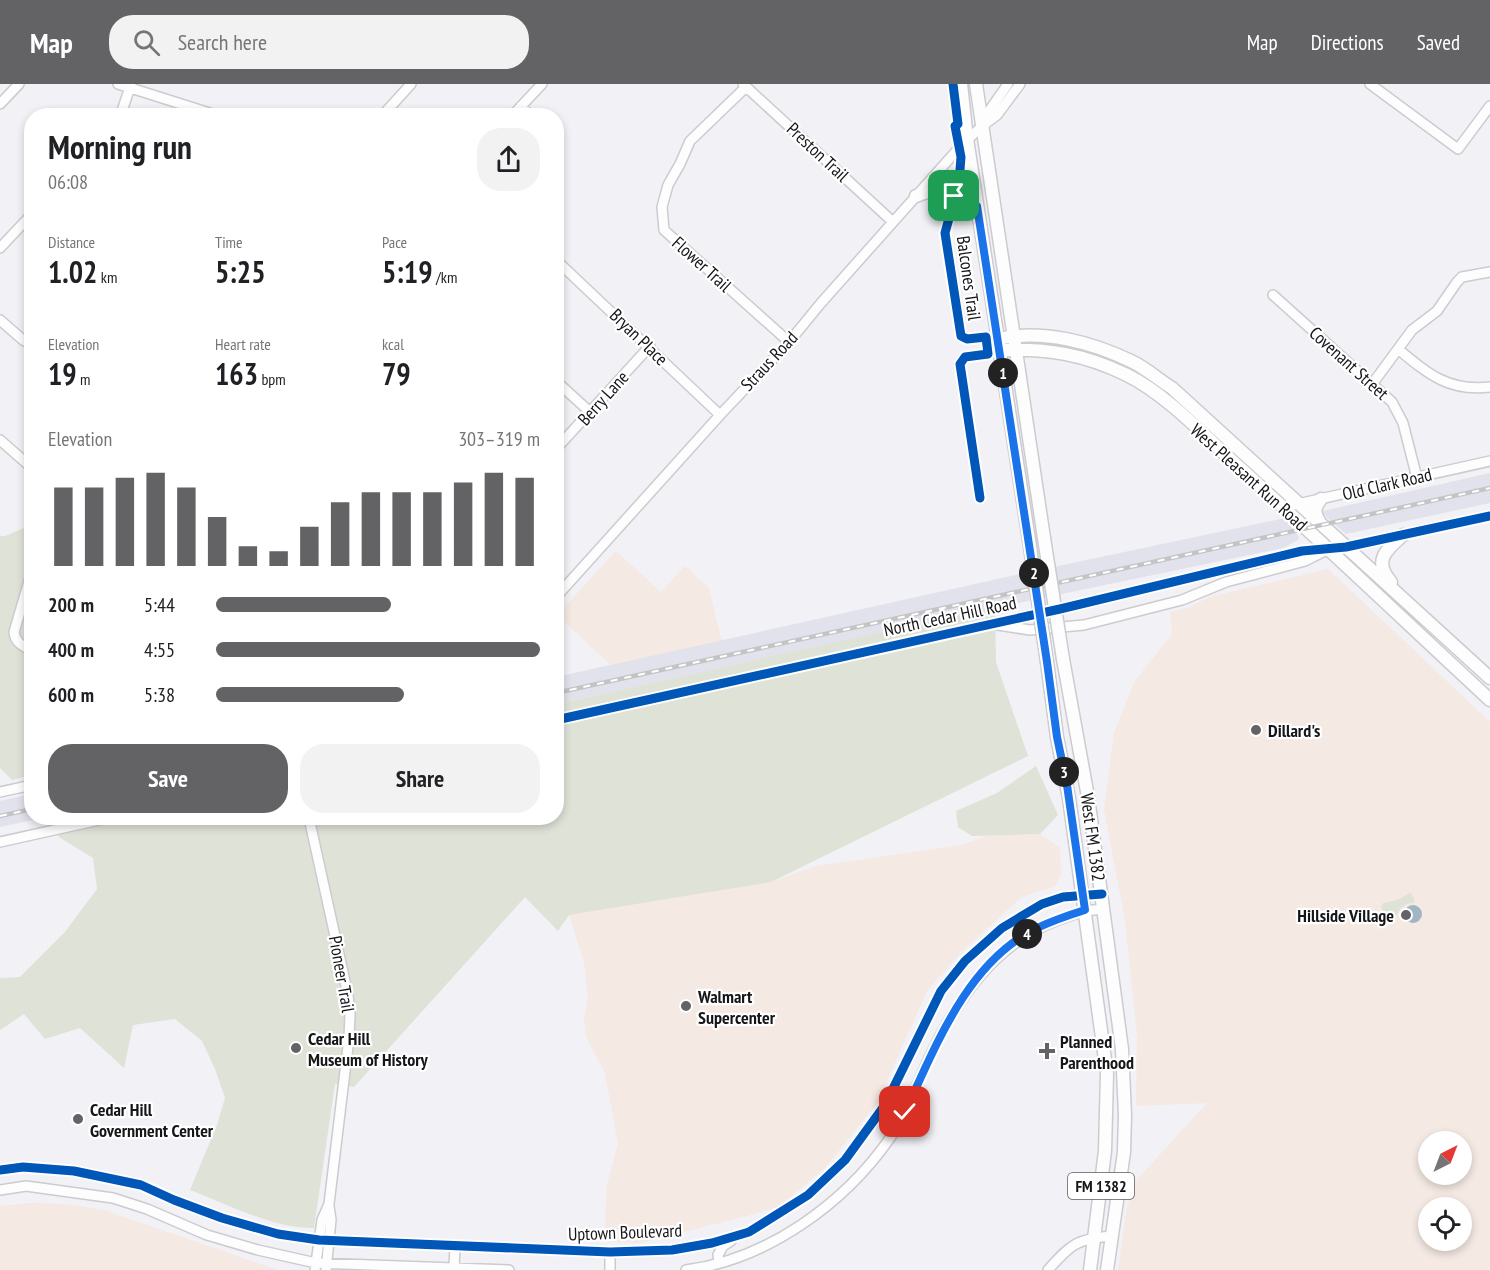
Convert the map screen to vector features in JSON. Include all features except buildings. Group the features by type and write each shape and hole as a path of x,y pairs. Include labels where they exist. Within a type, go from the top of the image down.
{"main road":[{"name":"West FM 1382","path":"962,84 967,140 1057,737 1067,785 1107,1074 1105,1151 1094,1238"},
{"name":"West FM 1382","path":"976,84 1063,660 1088,797 1122,1049 1125,1115 1123,1161 1112,1236"},
{"path":"916,196 936,188 953,189 965,195 977,206"},
{"name":"West Pleasant Run Road","path":"998,344 1015,335 1050,336 1091,345 1135,363 1172,388 1490,678"},
{"name":"West Pleasant Run Road","path":"998,344 1017,349 1048,350 1089,359 1130,376 1163,399 1284,507 1490,700"},
{"path":"1321,499 1315,507 1315,513 1321,525"},
{"path":"1403,535 1387,549 1382,566 1388,578 1431,624"},
{"name":"FM 1382","path":"1107,1270 1112,1236"},
{"name":"FM 1382","path":"1090,1270 1094,1238"}],"street":[{"path":"0,104 19,84"},
{"path":"118,84 195,108"},
{"path":"389,108 411,84"},
{"path":"521,106 542,84"},
{"path":"982,126 989,111 1008,84"},
{"name":"Straus Road","path":"564,588 789,342 967,140 997,115 1020,84"},
{"path":"1371,84 1458,149 1490,106"},
{"path":"123,108 130,86"},
{"name":"Preston Trail","path":"744,86 893,222"},
{"name":"Flower Trail","path":"744,86 690,141 668,185 662,207 664,230 789,342"},
{"path":"0,248 24,222"},
{"name":"Bryan Place","path":"564,267 650,346 720,415"},
{"path":"1373,383 1412,330 1437,311 1452,286 1462,277 1490,272"},
{"name":"Covenant Street","path":"1273,295 1392,402 1400,417 1417,477"},
{"path":"0,320 24,341"},
{"name":"Berry Lane","path":"564,440 650,346"},
{"path":"1398,349 1422,369 1440,380 1473,389 1490,387"},
{"path":"564,388 590,412"},
{"path":"0,440 24,461"},
{"name":"Old Clark Road","path":"1284,507 1490,461"},
{"name":"North Cedar Hill Road","path":"564,718 1121,595 1302,551 1346,547 1490,516"},
{"name":"North Cedar Hill Road","path":"990,624 1030,630 1084,625 1182,600 1226,582 1305,561 1328,550"},
{"path":"1121,595 1124,615"},
{"path":"24,598 14,632 18,642 24,646"},
{"path":"1106,598 1112,618"},
{"path":"0,792 24,787"},
{"path":"0,842 76,825"},
{"name":"Pioneer Trail","path":"311,825 348,995 350,1014 328,1204 331,1220 316,1267"},
{"name":"Uptown Boulevard","path":"0,1170 23,1167 74,1171 141,1185 222,1218 278,1234 324,1241 610,1252 672,1250 712,1243 749,1232 794,1205 821,1184 845,1160 885,1105 941,991 965,961 998,931 1042,904 1063,897 1102,894"},
{"path":"686,1270 762,1248 834,1200 859,1177 892,1136 949,1019 996,958 1020,938 1037,928 1085,910 1104,909"},
{"path":"821,1184 834,1200"},
{"path":"0,1190 26,1186 113,1198 147,1209 207,1235 316,1267 509,1270"},
{"path":"719,1262 718,1255 723,1246 749,1232"},
{"path":"1048,1270 1074,1244 1112,1236"},
{"name":"Pioneer Trail","path":"324,1241 326,1267"},
{"path":"454,1269 455,1246"},
{"path":"610,1252 610,1270"}],"shaded area":[{"path":"1490,473 1490,503 1346,534 1323,514 1323,511"},
{"path":"1285,518 1299,537 1298,540 1283,548 994,608 564,702 564,675"},
{"path":"24,528 24,777 12,780 0,768 0,536"},
{"path":"616,551 661,592 685,566 709,588 722,643 613,667 564,622 564,607"},
{"name":"Hillside Village","path":"1328,569 1490,722 1490,1266 1486,1270 1118,1270 1126,1213 1134,1183 1207,1103 1136,1106 1137,1034 1125,921 1104,809 1114,733 1134,682 1172,634 1170,612 1188,608 1209,597"},
{"path":"995,607 996,662 1028,756 771,882 569,915 558,931 525,897 354,1087 335,1084 314,1228 267,1220 190,1190 217,1125 225,1098 202,1041 175,1019 133,1025 124,1068 80,1028 45,1039 24,1014 0,1030 0,978 20,977 65,932 97,889 93,858 59,837 54,825 564,825 564,702"},
{"path":"1036,766 1058,815 1040,834 972,836 958,827 956,811 997,793"},
{"path":"24,796 24,822 0,827 0,801"},
{"path":"1040,834 1060,848 1061,874 1055,886 1022,897 962,951 927,991 877,1103 825,1168 779,1206 762,1212 641,1243 604,1241 607,1185 618,1144 605,1073 586,1037 584,1019 588,999 584,962 569,915 771,882 816,866 962,845 986,836"},
{"path":"1410,893 1414,898 1414,903 1405,905 1396,916 1387,919 1381,907 1383,903 1397,900"},
{"path":"31,1203 64,1204 104,1210 278,1270 0,1270 0,1206"}],"water":[{"path":"1409,905 1417,905 1422,910 1420,921 1409,923 1404,918 1404,910"}],"railway":[{"path":"564,691 1490,488"},
{"path":"0,816 24,811"}],"cycle path":[{"name":"Balcones Trail","path":"953,84 958,124 955,126 961,157 959,182 945,233 961,336 967,339 986,337 988,354 965,357 960,364 980,498"},
{"path":"564,718 1060,609 1302,551 1346,547 1490,516"},
{"path":"0,1170 23,1167 74,1171 141,1185 222,1218 278,1234 319,1240 610,1252 672,1250 712,1243 749,1232 808,1195 845,1160 885,1105 941,991 965,961 1002,928 1042,904 1063,897 1102,894"}],"place":[{"name":"Dillard's","path":"1256,730"},
{"name":"Hillside Village","path":"1406,915"},
{"name":"Walmart Supercenter","path":"686,1006"},
{"name":"Cedar Hill Museum of History","path":"296,1048"},
{"name":"Planned Parenthood","path":"1047,1051"},
{"name":"Cedar Hill Government Center","path":"78,1119"}],"route":[{"path":"905,1112 949,1019 996,958 1020,938 1037,928 1085,910 977,206 956,189 954,196"}]}
